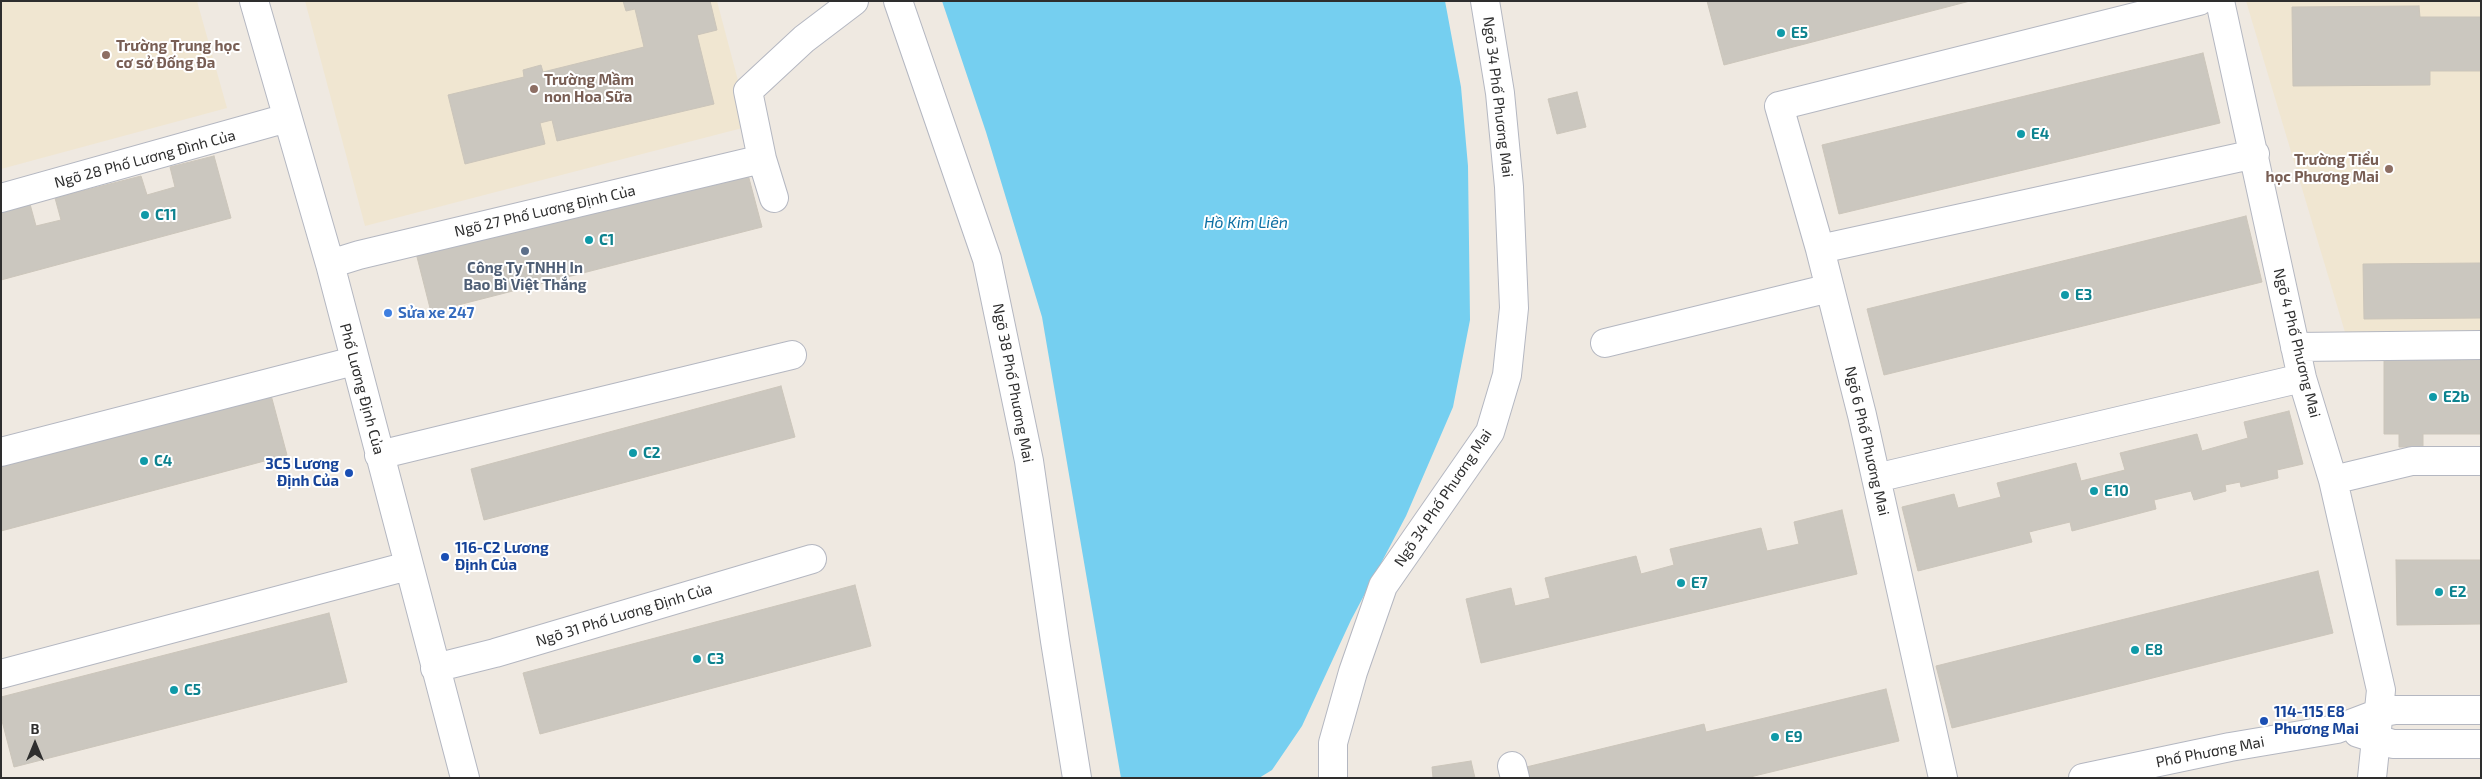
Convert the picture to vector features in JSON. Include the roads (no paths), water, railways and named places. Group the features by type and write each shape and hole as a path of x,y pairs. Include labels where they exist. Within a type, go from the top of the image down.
{"street":[{"name":"Phố Lương Định Của","path":"254,1 330,264 464,778"},
{"path":"774,198 762,159 748,91 804,39 854,1"},
{"name":"Ngõ 38 Phố Phương Mai","path":"898,1 987,259 1029,461 1055,641 1078,778"},
{"name":"Ngõ 34 Phố Phương Mai","path":"1333,778 1333,743 1353,672 1383,586 1490,432 1507,375 1514,308 1509,187 1500,93 1485,1"},
{"name":"Ngõ 6 Phố Phương Mai","path":"1943,778 1876,478 1830,288 1779,106 2199,1"},
{"name":"Ngõ 4 Phố Phương Mai","path":"2220,1 2302,378 2334,480 2381,690 2377,725"},
{"name":"Ngõ 28 Phố Lương Đình Của","path":"1,198 287,118"},
{"path":"1820,249 2254,154"},
{"name":"Ngõ 27 Phố Lương Định Của","path":"330,264 359,255 762,159"},
{"path":"1605,343 1830,288"},
{"path":"2295,347 2481,345"},
{"path":"379,455 792,355"},
{"path":"1,452 354,361"},
{"path":"1876,478 2302,378"},
{"path":"2334,480 2412,461 2481,461"},
{"name":"Ngõ 31 Phố Lương Định Của","path":"435,668 495,654 812,559"},
{"path":"1,674 408,566"},
{"name":"Phố Phương Mai","path":"2083,778 2337,729 2377,725 2395,710 2481,710"},
{"path":"2377,725 2392,744 2481,744"},
{"path":"2372,778 2377,725"}],"water":[{"name":"Hồ Kim Liên","path":"942,1 1445,1 1461,87 1468,166 1470,320 1453,407 1406,516 1351,620 1302,726 1272,770 1259,778 1121,778 1042,317 986,132"}],"place":[{"name":"E5","path":"1781,33"},
{"name":"Trường Trung học cơ sở Đống Đa","path":"106,55"},
{"name":"Trường Mầm non Hoa Sữa","path":"534,89"},
{"name":"E4","path":"2021,134"},
{"name":"Trường Tiểu học Phương Mai","path":"2389,169"},
{"name":"C11","path":"145,215"},
{"name":"C1","path":"589,240"},
{"name":"Công Ty TNHH In Bao Bì Việt Thắng","path":"525,251"},
{"name":"E3","path":"2065,295"},
{"name":"Sửa xe 247","path":"388,313"},
{"name":"E2b","path":"2433,397"},
{"name":"C2","path":"633,453"},
{"name":"C4","path":"144,461"},
{"name":"3C5 Lương Định Của","path":"349,473"},
{"name":"E10","path":"2094,491"},
{"name":"116-C2 Lương Định Của","path":"445,557"},
{"name":"E7","path":"1681,583"},
{"name":"E2","path":"2439,592"},
{"name":"E8","path":"2135,650"},
{"name":"C3","path":"697,659"},
{"name":"C5","path":"174,690"},
{"name":"114-115 E8 Phương Mai","path":"2264,721"},
{"name":"E9","path":"1775,737"}]}
